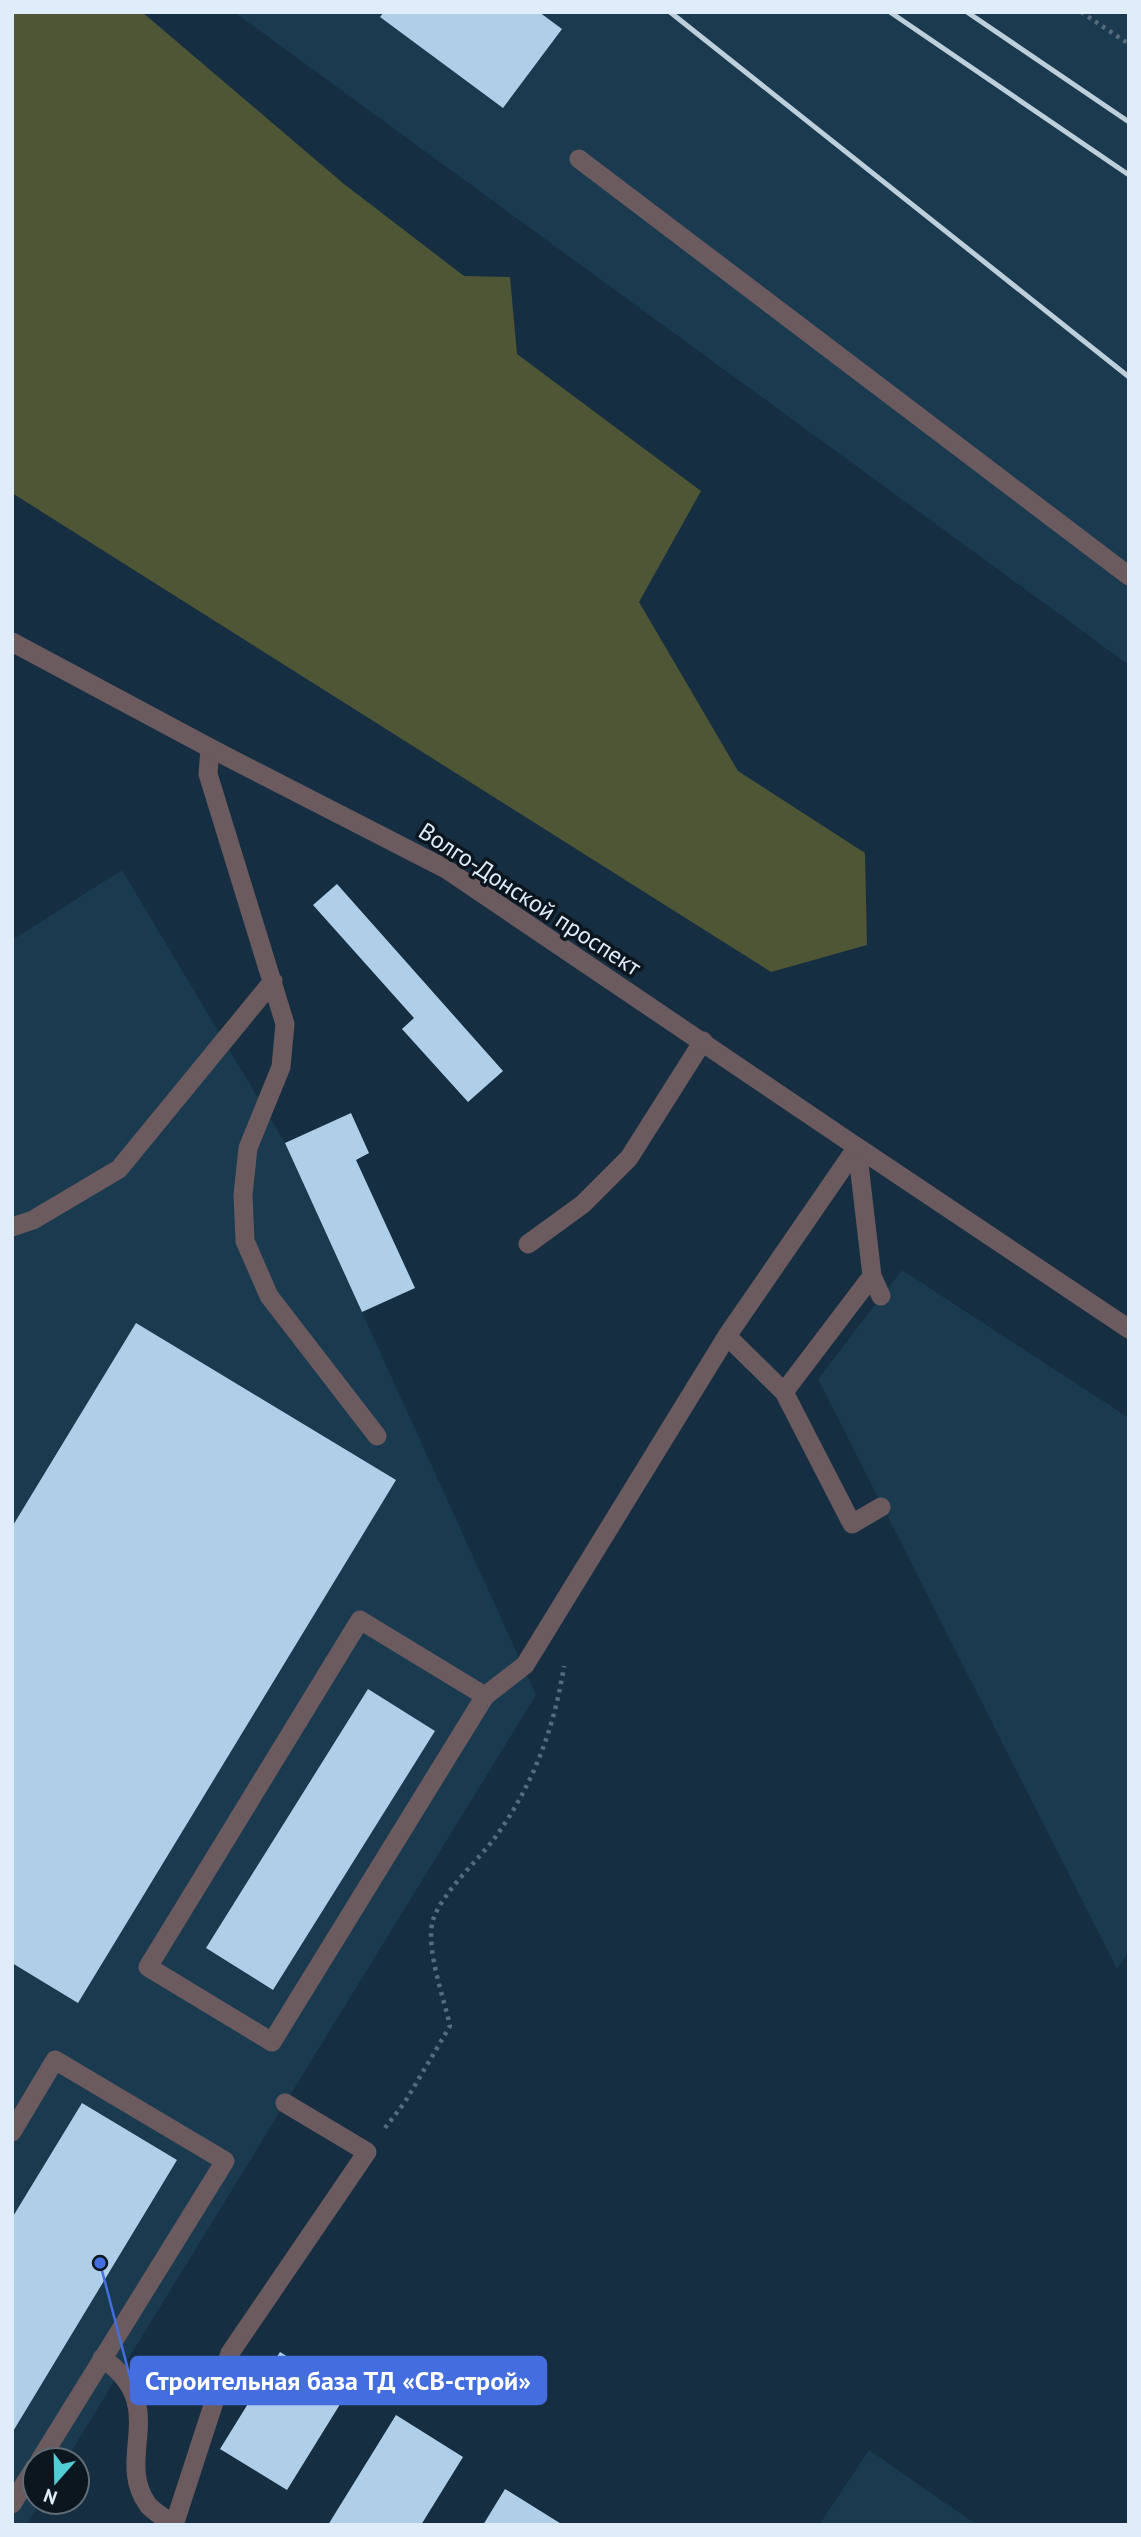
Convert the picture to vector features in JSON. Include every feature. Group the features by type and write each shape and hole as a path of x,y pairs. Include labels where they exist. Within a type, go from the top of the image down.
{"street":[{"path":"579,159 1129,576"},
{"name":"Волго-Донской проспект","path":"12,642 210,748 446,869 1129,1329"},
{"path":"210,748 208,774 285,1024 281,1067 248,1148 243,1195 245,1241 269,1296 377,1436"},
{"path":"12,1227 33,1220 119,1169 273,981"},
{"path":"528,1244 583,1204 629,1158 703,1041"},
{"path":"857,1147 872,1276 881,1296"},
{"path":"485,1696 360,1620 148,1967 272,2042 485,1696 525,1665 727,1336 857,1147"},
{"path":"784,1392 872,1276"},
{"path":"727,1336 784,1392 852,1524 881,1507"},
{"path":"12,2132 55,2060 225,2161 49,2446"},
{"path":"102,2358 121,2371 133,2389 139,2413 137,2480 149,2505 174,2525 230,2353 367,2152 285,2104"}],"path":[{"path":"1081,12 1129,44"},
{"path":"367,2152 405,2102 450,2026 432,1948 433,1920 468,1866 492,1840 525,1790 546,1746 566,1654"}],"shaded area":[{"path":"234,12 1129,12 1129,665"},
{"path":"122,870 285,1143 536,1695 75,2446 21,2446 21,2516 31,2516 26,2525 12,2525 12,940"},
{"path":"902,1270 1129,1418 1129,1952 1117,1969 818,1379"},
{"path":"869,2450 977,2525 819,2525"}],"green space":[{"path":"12,12 142,12 344,184 464,276 510,277 517,354 701,491 639,602 738,771 865,853 867,945 771,972 12,493"}],"building":[{"path":"384,12 539,12 562,29 503,108 380,17"},
{"path":"337,884 503,1071 468,1102 402,1029 414,1018 313,905"},
{"path":"351,1113 369,1153 356,1160 415,1288 362,1312 285,1143"},
{"path":"136,1323 396,1480 78,2003 12,1963 12,1527"},
{"path":"368,1689 435,1731 273,1990 206,1948"},
{"path":"82,2103 177,2160 12,2433 12,2218"},
{"path":"280,2352 347,2393 287,2490 220,2449"},
{"path":"396,2415 463,2457 421,2525 328,2525"},
{"path":"505,2489 563,2525 483,2525"}],"railway":[{"path":"670,12 1129,377"},
{"path":"890,12 1129,175"},
{"path":"967,12 1129,122"}],"place":[{"name":"Строительная база ТД «СВ-строй»","path":"100,2263"}]}
